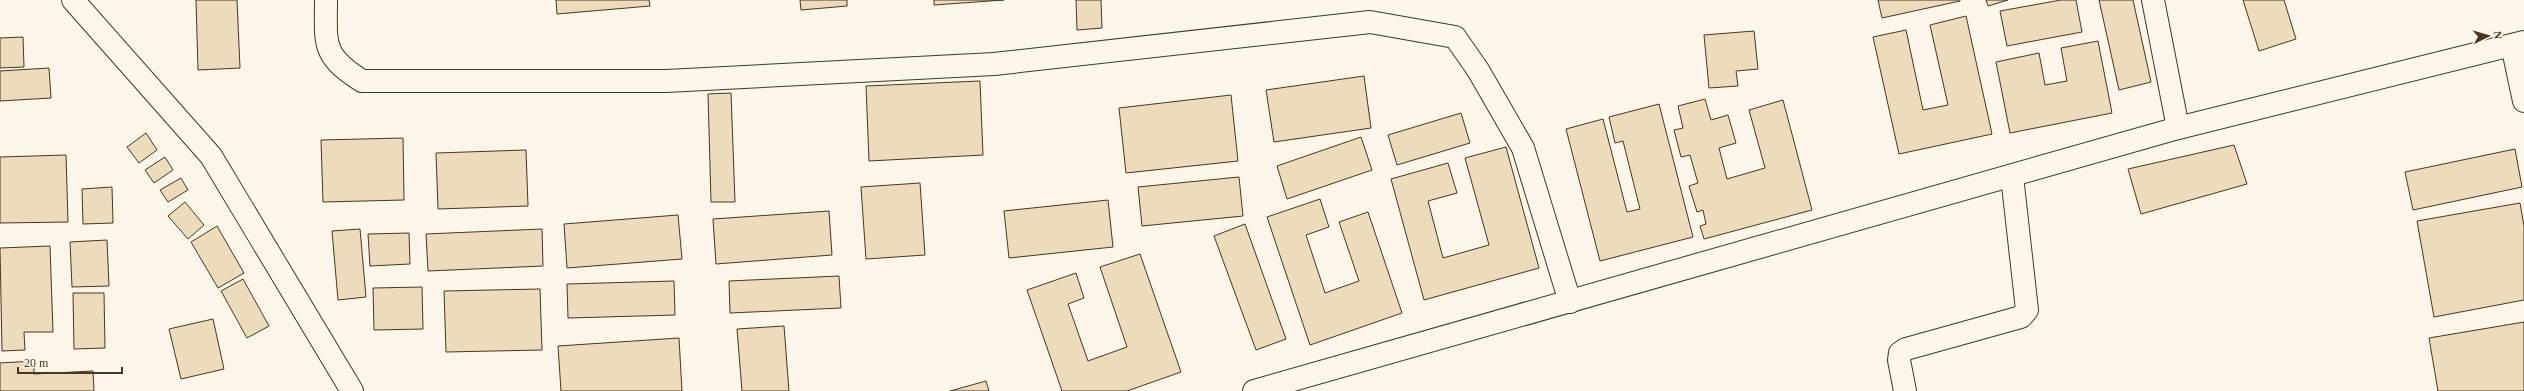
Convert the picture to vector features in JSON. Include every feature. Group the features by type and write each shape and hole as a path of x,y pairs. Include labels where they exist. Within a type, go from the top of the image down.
{"street":[{"path":"73,0 211,156 352,391"},
{"path":"326,0 326,46 342,68 362,81 666,81 994,64 1370,22 1455,37 1478,70 1523,148 1570,302"},
{"path":"2153,0 2178,128"},
{"path":"1254,391 1316,383 1570,302 2178,128 2518,44 2524,101"},
{"path":"1905,391 1899,360 1900,353 1906,349 2021,317 2027,310 2012,176"}],"building":[{"path":"196,0 237,0 240,68 198,70"},
{"path":"556,0 649,0 650,6 557,14"},
{"path":"800,0 847,0 847,6 801,10"},
{"path":"934,0 1004,0 934,5"},
{"path":"1076,0 1101,0 1102,28 1077,30"},
{"path":"1878,0 1960,0 1960,1 1882,18"},
{"path":"1986,0 2008,0 1988,6"},
{"path":"2061,0 2076,0 2082,32 2007,46 2000,11"},
{"path":"2099,0 2133,0 2151,82 2119,90"},
{"path":"2243,0 2284,0 2296,39 2259,51"},
{"path":"1966,16 1992,134 1899,154 1873,37 1906,30 1923,110 1948,105 1930,25"},
{"path":"1754,31 1758,69 1736,71 1738,86 1709,88 1704,35"},
{"path":"23,37 24,67 0,68 0,38"},
{"path":"2098,41 2112,113 2010,133 1996,62 2039,53 2045,85 2067,81 2061,48"},
{"path":"49,68 51,98 0,101 0,71"},
{"path":"1364,76 1371,128 1274,142 1266,90"},
{"path":"980,81 983,155 869,161 866,86"},
{"path":"731,93 735,202 711,202 708,94"},
{"path":"1231,95 1238,161 1126,173 1119,108"},
{"path":"1705,99 1711,120 1728,115 1736,143 1719,148 1727,179 1765,168 1749,110 1783,100 1812,210 1704,239 1700,226 1706,224 1703,210 1697,212 1689,186 1698,183 1690,155 1681,157 1674,130 1683,128 1678,106"},
{"path":"1659,104 1693,237 1600,261 1566,129 1603,119 1627,212 1640,209 1623,141 1615,143 1609,117"},
{"path":"1461,113 1470,143 1397,165 1388,135"},
{"path":"146,133 157,150 139,163 127,147"},
{"path":"1361,137 1372,170 1287,199 1277,166"},
{"path":"403,138 404,200 323,202 321,140"},
{"path":"2234,145 2247,184 2141,214 2128,169"},
{"path":"1506,147 1539,268 1424,300 1391,179 1448,163 1457,193 1428,201 1443,258 1489,245 1465,158"},
{"path":"2515,149 2522,187 2413,210 2405,172"},
{"path":"526,150 528,206 438,209 436,153"},
{"path":"66,155 68,222 0,223 0,157"},
{"path":"165,157 173,170 154,183 145,170"},
{"path":"1239,177 1243,216 1142,226 1138,187"},
{"path":"181,178 188,190 168,202 160,190"},
{"path":"920,183 925,255 866,259 861,187"},
{"path":"112,187 113,223 83,224 82,189"},
{"path":"1320,199 1329,227 1306,235 1325,293 1359,281 1339,222 1368,212 1402,313 1310,345 1267,217"},
{"path":"1108,200 1113,247 1009,258 1004,211"},
{"path":"185,202 204,225 188,239 168,216"},
{"path":"2520,203 2524,226 2524,300 2434,317 2417,221"},
{"path":"829,211 832,255 716,264 713,219"},
{"path":"678,215 682,259 567,268 564,224"},
{"path":"1245,224 1286,339 1256,350 1214,236"},
{"path":"217,226 244,273 218,288 191,242"},
{"path":"360,229 366,297 338,300 332,231"},
{"path":"542,229 543,266 428,271 426,234"},
{"path":"409,233 410,264 370,266 368,234"},
{"path":"107,240 109,286 72,287 70,242"},
{"path":"50,246 53,332 24,332 25,350 2,351 0,248"},
{"path":"1140,254 1181,372 1127,391 1062,391 1027,290 1076,273 1084,298 1068,304 1088,361 1127,347 1100,267"},
{"path":"839,276 841,308 730,313 729,281"},
{"path":"243,279 269,326 247,338 221,291"},
{"path":"674,281 675,315 568,318 567,284"},
{"path":"422,287 423,329 374,330 373,288"},
{"path":"540,289 542,350 446,352 444,291"},
{"path":"73,293 104,293 105,348 74,349"},
{"path":"213,319 224,369 181,379 169,329"},
{"path":"2524,322 2524,391 2438,391 2429,338"},
{"path":"784,326 789,391 742,391 737,329"},
{"path":"679,338 682,391 561,391 558,346"},
{"path":"34,361 34,374 93,371 94,391 0,391 0,363"},
{"path":"986,381 989,391 950,391"}]}
